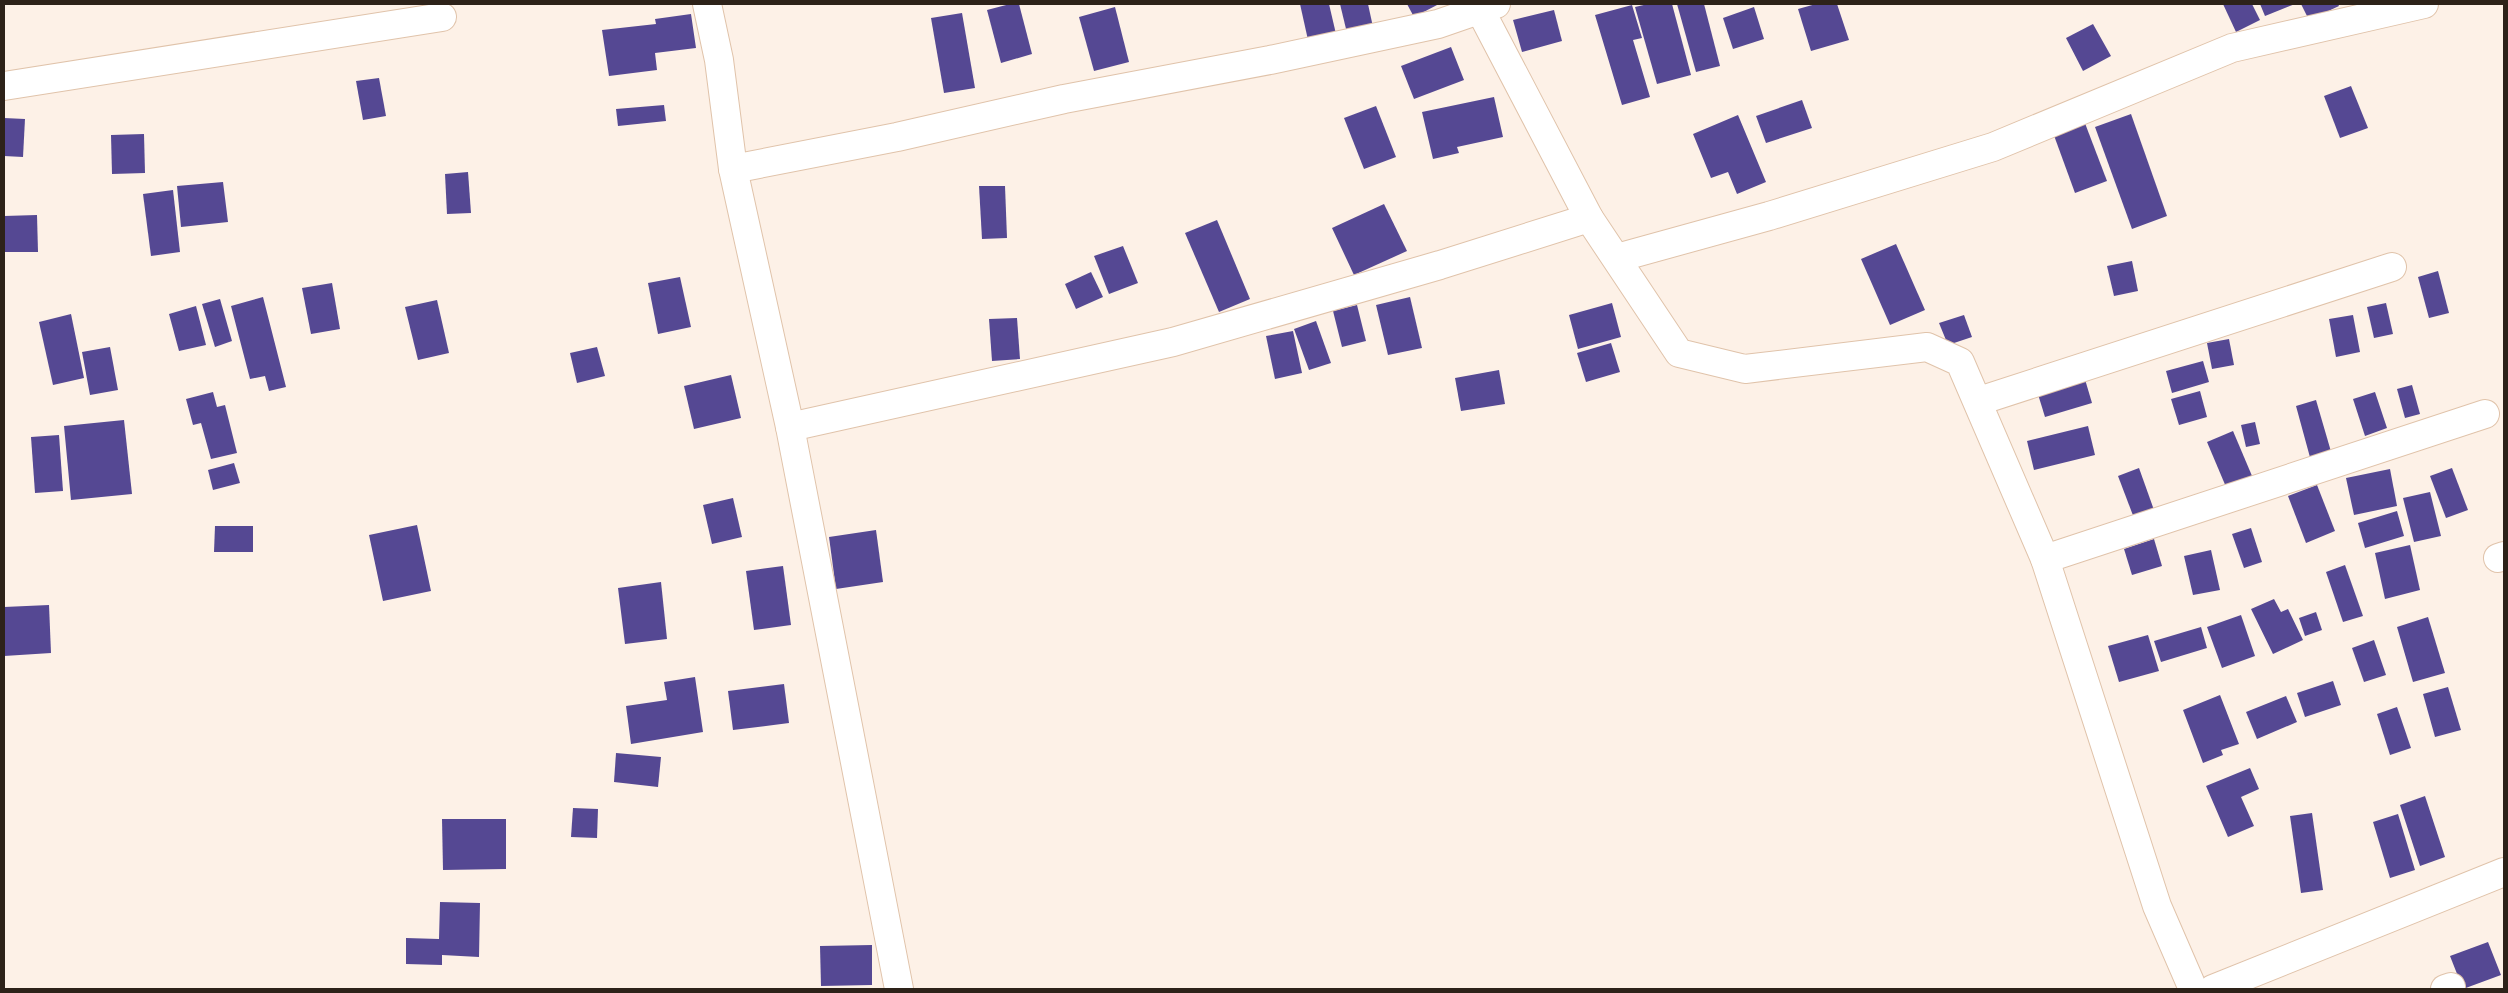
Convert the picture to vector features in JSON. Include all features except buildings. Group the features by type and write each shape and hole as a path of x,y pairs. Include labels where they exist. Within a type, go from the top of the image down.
{"street":[{"path":"706,4 719,60 733,169 790,427 899,989"},
{"path":"1617,258 1769,216 1993,147 2232,48 2424,4"},
{"path":"733,169 897,137 1064,99 1279,58 1438,24 1485,5 1589,218 1679,353 1744,369 1927,347 1960,362 1979,401 2046,559 2157,906 2193,989"},
{"path":"4,86 442,17"},
{"path":"790,427 1173,342 1440,265 1589,218"},
{"path":"1979,401 2392,267"},
{"path":"2046,559 2485,414"},
{"path":"2213,989 2504,872"}]}
